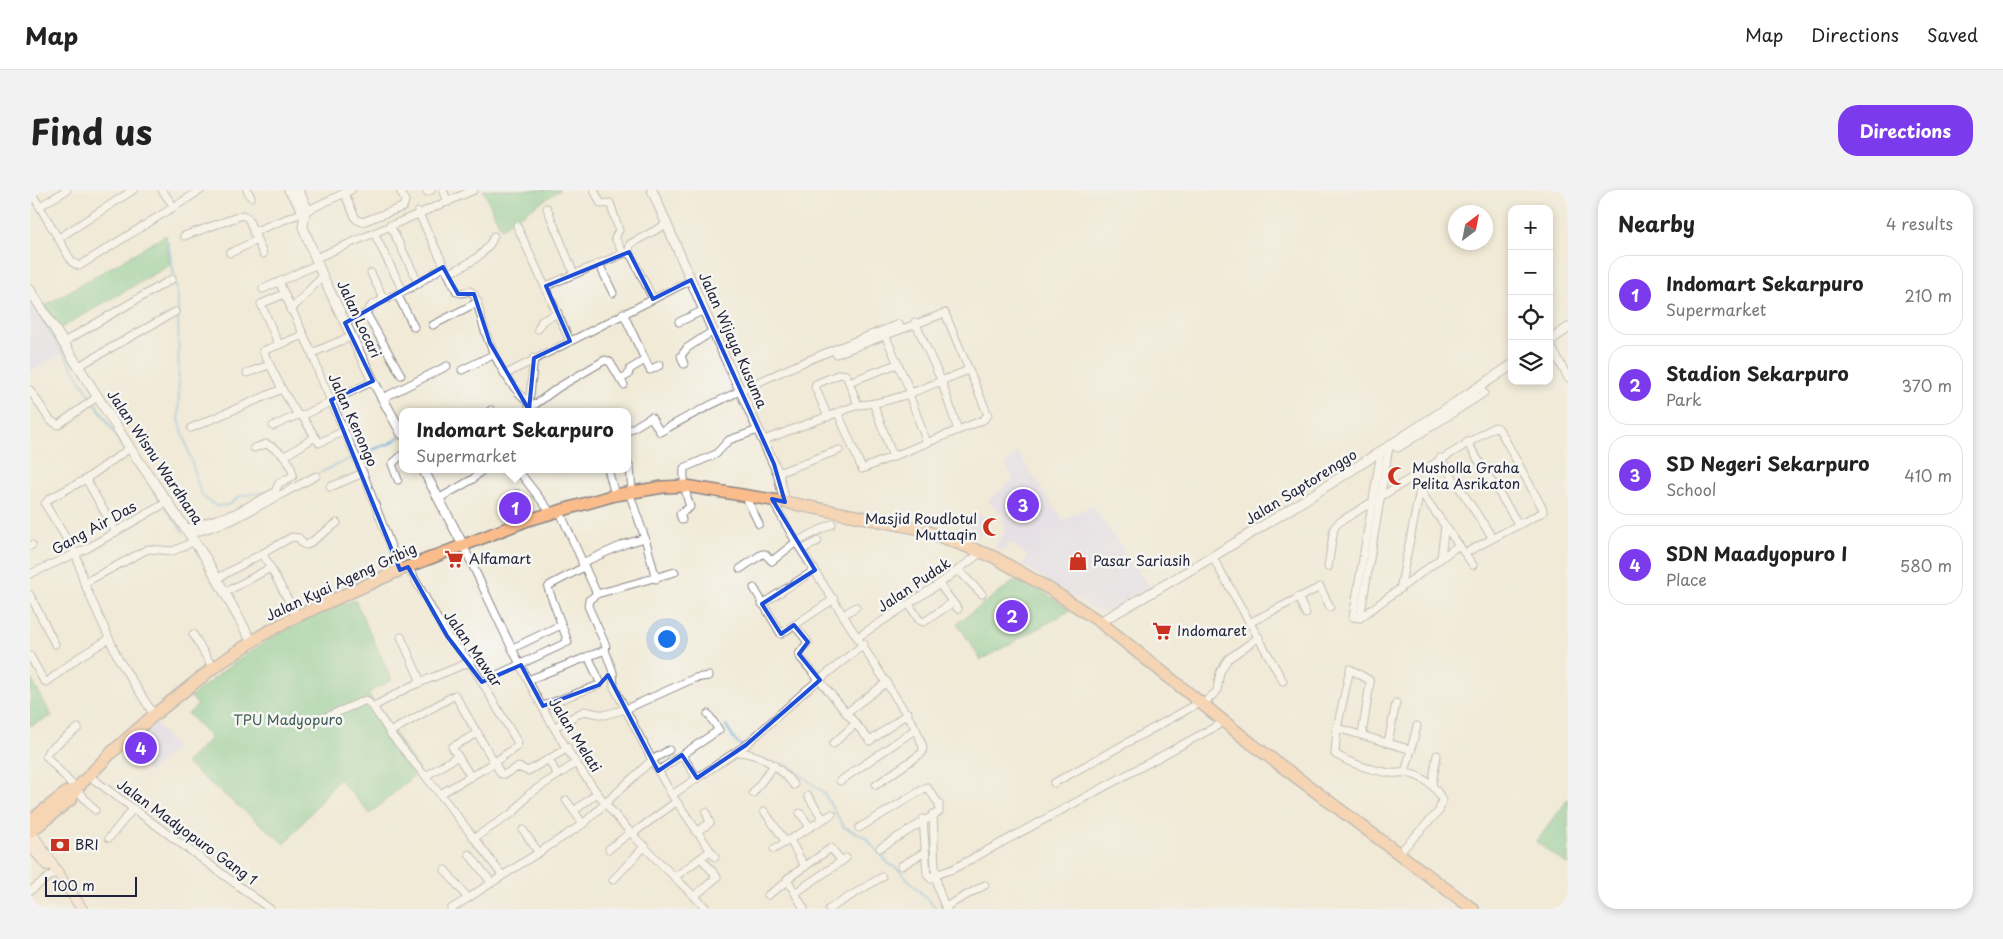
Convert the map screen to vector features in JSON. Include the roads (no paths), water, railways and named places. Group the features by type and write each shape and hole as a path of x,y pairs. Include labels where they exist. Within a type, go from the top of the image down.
{"main road":[{"name":"Jalan Kyai Ageng Gribig","path":"30,832 71,799 76,789 135,728 212,668 297,616 404,568 528,520 615,495 686,486 785,502 921,529 982,552 1053,591 1100,622 1224,722 1473,909"},
{"name":"Jalan Kyai Ageng Gribig","path":"30,821 67,792 76,789"},
{"path":"30,832 82,909"},
{"path":"30,845 45,863 55,868"}],"street":[{"path":"30,190 72,262 79,266 201,190"},
{"path":"40,206 67,190"},
{"path":"59,238 134,190"},
{"path":"162,190 174,207"},
{"path":"247,190 251,197"},
{"path":"289,190 303,209"},
{"path":"298,190 303,209"},
{"path":"253,232 303,209 347,192 356,219 362,222 403,207 405,201 400,190"},
{"path":"443,190 448,202"},
{"path":"263,289 390,225 474,190"},
{"path":"594,190 601,204 610,203 619,230 615,238 653,299"},
{"name":"Jalan Wijaya Kusuma","path":"652,190 713,331 764,440 778,473 785,502"},
{"path":"547,208 574,274"},
{"name":"Jalan Locari","path":"303,209 303,227 324,277 373,381 399,427"},
{"path":"418,212 456,292 470,291 478,302 484,328 495,354 519,395 529,408"},
{"path":"184,236 243,215 248,218 263,254"},
{"path":"546,286 626,253 630,244 667,224"},
{"path":"390,225 418,284"},
{"path":"517,226 570,341"},
{"path":"374,233 414,327"},
{"path":"346,323 366,313 372,305 478,257 491,243 494,236"},
{"path":"230,253 257,240"},
{"path":"599,264 614,293"},
{"path":"371,273 384,300"},
{"path":"290,310 305,298 309,288 324,277"},
{"path":"62,343 172,279"},
{"path":"506,374 534,358 691,280"},
{"name":"Jalan Kenongo","path":"278,282 312,353 404,568"},
{"name":"Jalan Wisnu Wardhana","path":"30,290 78,367 94,399 130,448 164,503 190,533 226,592 252,642"},
{"path":"279,345 262,304 284,294"},
{"path":"433,325 478,302"},
{"path":"631,429 651,417 660,432 740,390 825,352 944,307"},
{"path":"679,322 704,310"},
{"path":"78,367 175,312"},
{"path":"366,313 401,374"},
{"path":"538,329 542,321 558,313"},
{"path":"623,313 650,370 660,365"},
{"path":"836,354 915,322 946,313 988,417 862,469 838,413"},
{"path":"915,322 941,380 958,430"},
{"path":"1550,340 1568,328"},
{"path":"684,364 681,356 683,351 713,331"},
{"path":"303,335 264,351 269,365 282,389 319,443 344,431"},
{"path":"885,335 910,393 927,443"},
{"path":"312,353 352,336"},
{"path":"1553,349 1568,378"},
{"path":"462,370 495,354"},
{"path":"529,408 534,358"},
{"path":"529,408 559,387 604,360 610,362 622,382 630,369 645,360"},
{"path":"849,382 897,364"},
{"path":"247,372 269,365"},
{"path":"383,398 447,366"},
{"name":"Jalan Saptorenggo","path":"1100,622 1213,558 1469,399 1508,369"},
{"path":"764,440 858,406 874,405 910,393 969,370"},
{"path":"828,416 816,391 816,384 844,373 858,406"},
{"path":"273,426 300,416 373,381"},
{"path":"190,428 282,389"},
{"path":"30,390 55,425 58,425 94,399"},
{"path":"1469,399 1484,393"},
{"path":"874,405 893,456"},
{"path":"1328,567 1336,525 1466,442 1490,428 1498,428 1543,509 1541,514 1492,537 1465,553"},
{"path":"682,520 680,514 690,508 685,496 684,468 716,454 729,440 758,430"},
{"path":"285,456 315,437"},
{"path":"1466,442 1519,525"},
{"path":"254,448 266,444 285,456 293,476 279,484 277,493"},
{"path":"130,448 86,479 45,503 76,554 84,583 129,678 154,715"},
{"path":"1388,448 1380,497 1352,615 1355,619 1360,618 1459,545"},
{"path":"1366,557 1372,502 1388,448"},
{"path":"778,473 839,450"},
{"path":"398,480 392,464 399,458"},
{"path":"1440,458 1492,537"},
{"path":"330,487 363,473"},
{"path":"426,473 463,545"},
{"path":"440,498 473,479 479,473"},
{"path":"521,473 555,512 597,594"},
{"path":"609,473 615,495"},
{"path":"630,473 630,492 656,579"},
{"path":"84,583 148,549 173,551 190,533 316,476"},
{"path":"1411,478 1473,565"},
{"path":"86,479 116,532"},
{"path":"1400,589 1420,490"},
{"path":"517,494 528,520"},
{"path":"745,495 759,524"},
{"path":"772,500 796,542 908,713 923,747 922,753 876,785"},
{"name":"Gang Air Das","path":"30,574 76,554 164,503"},
{"path":"218,578 292,537 299,538 303,544 307,545 337,523"},
{"path":"740,569 762,554 765,554 772,561 796,542 832,524"},
{"path":"1441,557 1445,526"},
{"path":"482,682 568,642 549,586 583,565 625,544 645,538"},
{"path":"802,550 818,541"},
{"name":"Jalan Melati","path":"463,545 520,665 576,763 597,794 631,833 707,909"},
{"name":"Jalan Pudak","path":"858,637 939,584 982,552"},
{"path":"263,554 297,616"},
{"path":"1213,558 1283,681"},
{"path":"226,592 270,568"},
{"name":"Jalan Mawar","path":"404,568 446,636 470,662 518,743 516,747 471,777 441,793"},
{"path":"762,604 815,570"},
{"path":"958,570 982,594"},
{"path":"675,572 656,579 597,594 587,602 606,646 605,650 614,674 614,687 674,799 713,854 701,858 675,878"},
{"path":"939,584 958,610"},
{"path":"1249,623 1320,587 1330,607"},
{"path":"754,588 781,634 834,599"},
{"path":"30,596 55,644"},
{"path":"1298,597 1306,614"},
{"path":"909,604 919,620 924,622 952,603"},
{"path":"843,615 856,607"},
{"path":"512,648 561,625"},
{"path":"794,625 808,642 799,654 870,741 908,713"},
{"path":"192,634 212,668"},
{"path":"401,637 421,682"},
{"path":"1054,783 1201,704 1217,692 1220,672 1228,658 1259,637"},
{"path":"30,656 44,681 47,682 79,657 109,639"},
{"path":"609,849 674,799 697,778 741,748 864,644"},
{"path":"528,680 605,650"},
{"path":"543,706 599,685 600,682 588,656"},
{"path":"373,707 421,682 470,662"},
{"path":"1362,735 1370,683 1353,669 1348,671 1337,728 1335,754 1353,763 1421,778 1432,785 1442,800 1439,811 1398,854"},
{"path":"555,727 584,711 604,715 626,709 695,678 709,676"},
{"path":"846,713 887,682"},
{"path":"389,732 455,695 502,775 518,767 528,771 568,748"},
{"path":"324,718 361,701 368,701 389,732 441,793 502,875"},
{"path":"1388,743 1396,703"},
{"path":"658,771 722,728 708,714"},
{"path":"929,877 953,869 1224,722"},
{"path":"832,744 855,724"},
{"path":"1405,773 1417,726"},
{"path":"78,728 48,751 46,756 95,810"},
{"path":"1337,728 1412,750"},
{"path":"840,781 916,729"},
{"path":"471,777 453,746 478,733"},
{"path":"741,748 774,765 794,785"},
{"path":"451,909 582,824 607,804 652,760 668,750"},
{"path":"682,755 697,778"},
{"path":"1432,785 1437,755"},
{"path":"426,776 458,756"},
{"path":"548,759 558,775"},
{"path":"474,838 514,812 529,794 576,763"},
{"path":"753,793 774,765"},
{"name":"Jalan Madyopuro Gang 1","path":"89,776 270,909"},
{"path":"859,828 927,787 940,808 939,812 924,819 880,848"},
{"path":"574,811 597,794"},
{"path":"808,796 823,819"},
{"path":"566,800 582,824"},
{"path":"109,838 133,809"},
{"path":"764,811 788,841 805,867"},
{"path":"696,832 710,823 706,812"},
{"path":"800,813 810,827"},
{"path":"774,849 832,814"},
{"path":"933,814 937,885 941,900 946,908 985,885"},
{"path":"924,819 925,852 929,877 937,885"},
{"path":"523,830 539,853"},
{"path":"613,880 645,846"},
{"path":"768,895 788,881 788,878 831,848 844,859 795,893"},
{"path":"901,866 925,852"},
{"path":"470,854 491,882"},
{"path":"695,896 717,876 701,858"},
{"path":"30,891 55,868"},
{"path":"445,870 467,897"},
{"path":"829,909 882,877"},
{"path":"788,881 804,909"}],"waterway":[{"path":"168,242 178,299 179,419 201,494 217,506 228,505 240,496 272,491"},
{"path":"30,300 91,397"},
{"path":"94,401 124,448"},
{"path":"358,455 391,443 399,437"},
{"path":"128,453 133,460"},
{"path":"317,474 354,457"},
{"path":"158,497 183,532"},
{"path":"726,725 736,742 749,751"},
{"path":"775,763 787,764 823,792 844,827 865,837 888,863 899,870 937,909"}],"place":[{"name":"Musholla Graha Pelita Asrikaton","path":"1397,476"},
{"name":"SD Negeri Sekarpuro","path":"1023,505"},
{"name":"Indomart Sekarpuro","path":"515,508"},
{"name":"Masjid Roudlotul Muttaqin","path":"992,527"},
{"name":"Alfamart","path":"454,559"},
{"name":"Pasar Sariasih","path":"1078,561"},
{"name":"Stadion Sekarpuro","path":"1012,616"},
{"name":"Indomaret","path":"1162,631"},
{"name":"SDN Maadyopuro I","path":"141,748"},
{"name":"BRI","path":"60,845"}],"park label":[{"name":"TPU Madyopuro","path":"288,720"}]}
